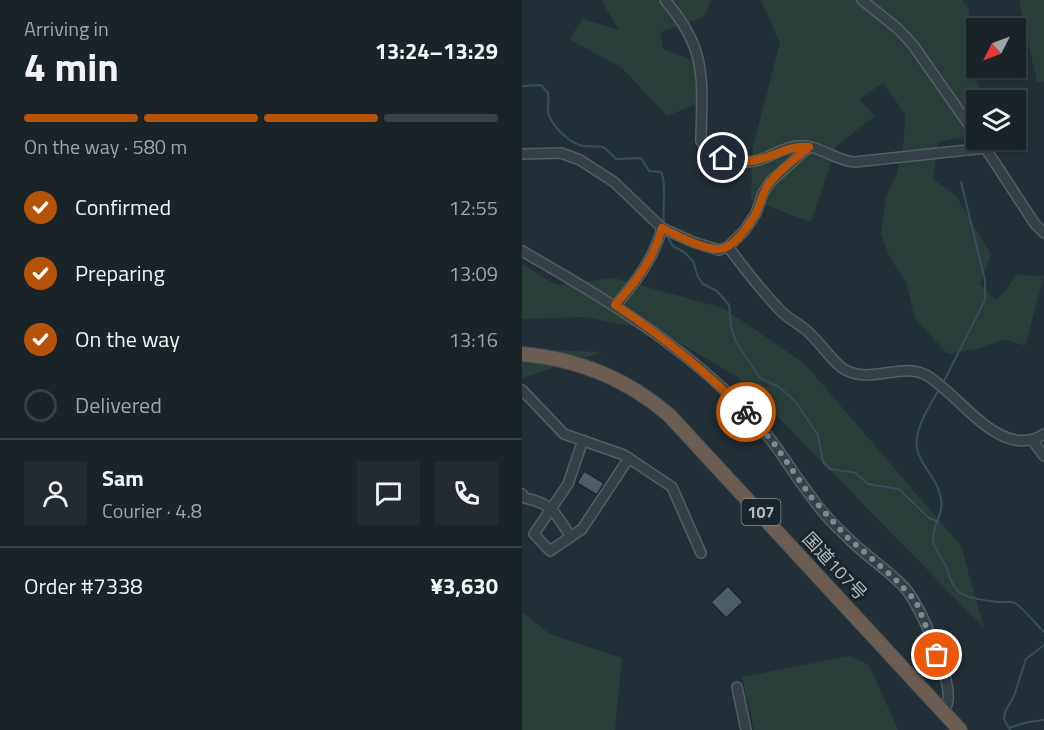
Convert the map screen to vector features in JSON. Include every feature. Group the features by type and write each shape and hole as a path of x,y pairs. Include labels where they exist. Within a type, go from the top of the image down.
{"highway":[{"name":"国道107号","path":"522,354 558,358 596,370 634,388 660,407 689,434 960,730"}],"street":[{"path":"665,0 687,28 694,41 700,62 701,141 707,150 723,158 744,162 757,160 798,146 809,147 846,162 967,150"},
{"path":"862,0 897,28 913,45 966,121"},
{"path":"522,154 561,153 580,160 614,182 662,228 693,242 719,250 728,247 745,230 771,181 809,147"},
{"path":"987,150 1035,224 1044,233"},
{"path":"615,305 642,273 654,252 662,228"},
{"path":"728,247 770,299 792,321 807,330 841,367 858,375 918,372 938,383 998,434 1010,440 1032,440 1044,434"},
{"path":"522,251 648,327 711,379 762,428 811,497 847,537 894,578 918,606 944,673 949,701 943,712"},
{"path":"522,390 564,434 602,446 629,458 672,487 700,552"},
{"path":"583,440 568,484 534,534 550,551 582,529 629,458"},
{"path":"1032,440 1044,456"},
{"path":"522,494 525,498 542,502 551,508 571,537"},
{"path":"737,687 746,730"}],"green space":[{"path":"601,0 711,0 704,17 660,32 663,49 692,60 704,101 667,116 622,68 569,39 583,19 619,30"},
{"path":"759,0 962,0 969,9 970,18 966,18 966,78 977,78 980,90 966,90 966,136 938,142 933,179 956,196 991,254 980,284 996,301 1017,275 1044,276 1025,346 1005,339 981,348 948,354 915,319 906,282 890,258 881,234 886,197 897,174 904,141 905,114 883,83 859,99 875,116 837,145 811,222 751,200 753,146 780,43 762,2"},
{"path":"1019,0 1044,0 1044,82 1037,82 1026,32 1026,18 1023,18"},
{"path":"522,264 556,285 614,278 723,308 804,363 961,546 984,628 742,380 661,332 585,317 522,319"},
{"path":"522,349 603,352 522,378"},
{"path":"522,612 550,634 622,658 615,730 522,730"},
{"path":"850,656 869,665 898,730 754,730 742,677"}],"building":[{"path":"584,471 604,483 597,495 577,483"},
{"path":"728,586 743,602 726,618 711,602"}],"waterway":[{"path":"522,86 541,85 548,93 548,112 553,123 573,142 584,146 602,147 616,159 641,158 649,171 661,172 664,183 664,225"},
{"path":"943,383 985,300 985,280 961,182"},
{"path":"666,234 673,246 693,261 703,284 717,291 729,305 731,327 736,342 760,378 779,387 795,401 818,435 823,462 830,469 856,473 868,484 899,489 929,518 938,522"},
{"path":"940,388 926,412 917,437 918,452 936,484 941,499 941,511 933,539 935,547 958,591 976,599 1015,603 1044,632"},
{"path":"1010,730 1004,719 1005,712 1014,696 1026,659 1044,645"},
{"path":"1009,728 1044,720"}],"way so far":[{"path":"746,412 773,442 811,497 847,537 903,586 911,596 918,606 937,655"}],"route":[{"path":"723,158 744,162 798,146 809,147 771,181 745,230 728,247 719,250 693,242 662,228 654,252 642,273 615,305 648,327 711,379 746,412"}]}
